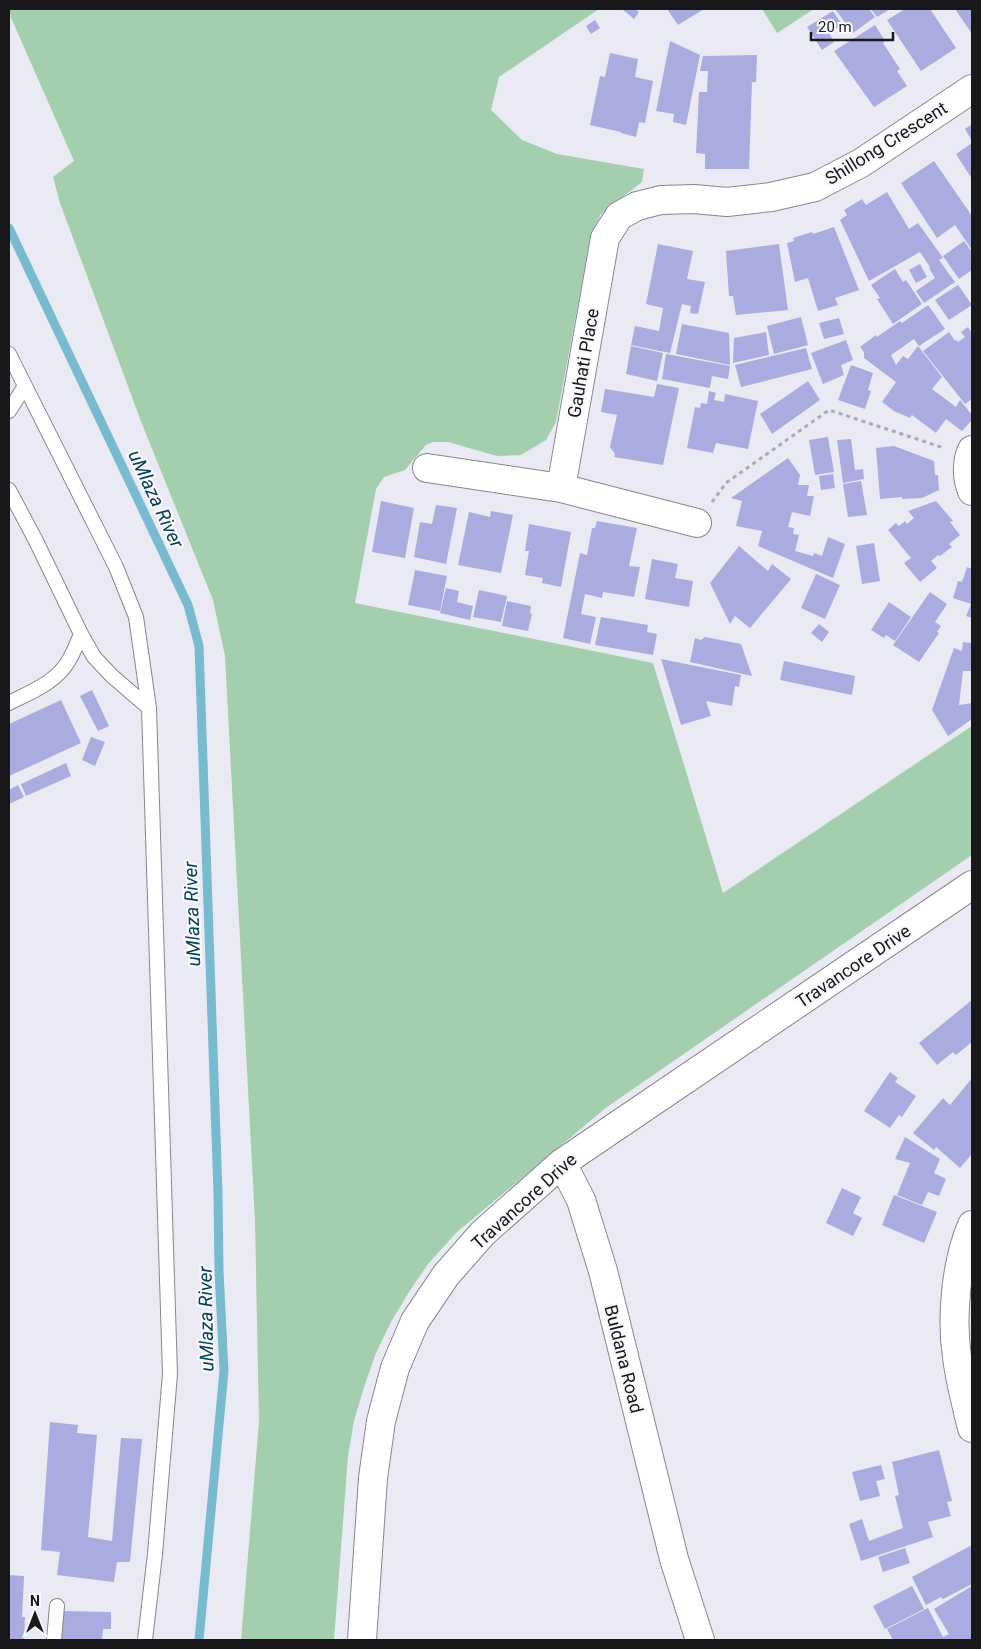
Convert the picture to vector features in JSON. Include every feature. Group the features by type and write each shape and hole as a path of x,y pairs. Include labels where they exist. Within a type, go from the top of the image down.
{"street":[{"name":"Shillong Crescent","path":"605,238 618,216 637,206 661,200 694,199 727,202 772,198 815,188 861,163 972,89"},
{"name":"Gauhati Place","path":"561,488 605,238"},
{"path":"970,453 968,475 972,491"},
{"path":"427,468 561,488 697,523"},
{"name":"Travancore Drive","path":"362,1640 373,1478 381,1421 395,1368 415,1321 446,1275 483,1234 562,1162 972,885"},
{"name":"Buldana Road","path":"562,1162 580,1200 603,1271 674,1559 700,1640"},
{"path":"972,1225 966,1241 958,1283 955,1323 956,1356 972,1428"},
{"name":"Buldana Road","path":"674,1559 683,1640"}],"lane":[{"path":"9,354 116,567 136,617 149,708 170,1374 155,1554 145,1640"},
{"path":"9,411 25,386"},
{"path":"9,490 94,657 112,676 149,708"},
{"path":"9,703 54,678 69,661 81,634"},
{"path":"54,1640 57,1606"}],"path":[{"path":"697,523 726,483 828,410 970,453"}],"green space":[{"path":"9,9 599,9 499,77 491,110 522,140 557,154 644,169 642,182 601,214 591,234 556,422 546,440 521,455 497,456 448,442 433,442 426,445 405,470 384,477 376,489 355,603 653,663 723,893 972,726 972,855 607,1107 457,1232 428,1264 391,1322 376,1353 354,1421 348,1456 334,1640 241,1640 259,1422 255,1221 225,656 213,600 142,424 60,203 53,177 74,161 9,13"},
{"path":"762,9 814,9 777,33"}],"building":[{"path":"622,9 635,9 639,12 634,19"},
{"path":"667,9 704,9 678,25"},
{"path":"835,9 869,9 875,17 853,33"},
{"path":"871,9 890,9 877,17"},
{"path":"905,9 930,9 956,48 921,71 887,20"},
{"path":"955,9 972,9 972,34"},
{"path":"833,11 842,25 829,33 834,42 822,50 807,27"},
{"path":"595,20 600,28 591,34 586,26"},
{"path":"875,25 885,41 883,43 900,69 897,71 907,86 874,107 834,51"},
{"path":"670,41 700,55 686,125 673,122 674,114 656,111"},
{"path":"610,53 638,59 635,77 653,81 645,123 639,122 636,137 590,125 600,76 605,77"},
{"path":"757,55 756,82 752,82 749,169 705,169 705,154 696,153 699,92 707,92 708,71 700,71 703,56"},
{"path":"972,124 972,141 965,129"},
{"path":"972,143 972,179 956,154"},
{"path":"934,161 972,216 972,250 955,225 937,238 901,183"},
{"path":"887,192 909,229 918,223 943,258 939,260 955,282 924,303 916,291 935,278 920,252 869,281 840,220 847,215 844,210 862,199 866,205"},
{"path":"834,227 859,290 835,298 838,305 818,311 808,278 795,282 787,243 794,241 793,238"},
{"path":"964,241 972,252 972,270 959,279 943,256"},
{"path":"658,244 693,251 687,279 705,282 698,314 690,313 691,306 682,304 670,353 631,345 635,326 659,331 663,308 646,304"},
{"path":"779,244 788,310 736,315 733,296 729,296 726,251"},
{"path":"920,264 927,277 916,283 909,270"},
{"path":"895,269 903,282 906,280 922,304 893,324 877,299 880,298 871,285"},
{"path":"958,285 972,305 949,320 935,300"},
{"path":"928,305 945,329 919,346 914,339 891,355 896,365 903,356 908,359 918,346 942,377 932,389 956,407 960,400 972,415 972,420 962,431 946,419 936,433 912,415 910,418 894,411 882,402 896,382 864,358 864,352 860,347 876,335 877,337 900,321 902,323"},
{"path":"801,317 808,345 774,354 767,326"},
{"path":"839,318 844,334 824,339 819,323"},
{"path":"682,324 729,333 730,365 676,354"},
{"path":"968,327 972,333 972,399 965,404 923,351 949,332 955,341 957,340 958,342 965,337 961,332"},
{"path":"766,332 769,355 733,363 734,338"},
{"path":"846,340 853,360 841,365 844,375 823,384 811,353"},
{"path":"631,346 663,353 657,381 626,374"},
{"path":"806,348 812,369 741,387 735,365"},
{"path":"666,354 730,366 728,379 712,376 710,388 662,379"},
{"path":"851,365 873,373 868,390 871,391 865,409 838,400"},
{"path":"808,381 820,400 772,434 760,414"},
{"path":"657,384 679,388 663,465 614,457 615,454 610,447 617,415 601,412 605,389 654,397"},
{"path":"709,391 716,393 714,400 724,402 725,394 758,401 748,449 716,443 713,453 687,448 695,407 700,408 701,403 707,404"},
{"path":"828,437 834,472 815,475 809,440"},
{"path":"851,439 855,470 863,469 864,479 843,483 837,440"},
{"path":"894,446 934,461 935,475 938,475 939,490 922,498 880,499 876,448"},
{"path":"788,458 800,475 798,485 809,485 807,496 814,496 810,516 792,512 788,527 794,528 793,534 799,535 795,551 813,556 814,553 822,556 828,537 845,544 833,578 758,546 762,531 736,526 742,501 731,498"},
{"path":"833,474 835,488 821,490 819,476"},
{"path":"861,481 867,515 848,517 843,484"},
{"path":"381,501 414,508 405,558 372,552"},
{"path":"936,501 953,521 950,522 960,535 949,544 952,547 931,561 937,568 920,582 904,563 911,558 888,530 896,523 899,526 905,521 907,524 914,518 908,511"},
{"path":"436,505 457,508 446,564 414,557 420,522 432,524"},
{"path":"491,511 513,515 501,573 458,565 469,512 490,517"},
{"path":"597,521 637,528 629,566 640,567 634,597 603,592 602,598 585,594 581,614 596,617 590,644 563,638 580,553 587,555 592,528 595,528"},
{"path":"529,524 571,532 561,587 542,583 543,578 525,575 529,551 525,551"},
{"path":"874,543 880,581 862,584 856,546"},
{"path":"739,546 768,571 772,564 791,579 750,628 735,616 730,624 710,583"},
{"path":"652,559 678,564 675,578 693,581 689,607 645,599"},
{"path":"967,567 972,569 972,618 966,616 971,604 953,598 958,581 962,582"},
{"path":"415,570 447,576 440,611 408,605"},
{"path":"816,574 840,585 825,619 801,608"},
{"path":"446,588 459,591 457,602 473,606 470,620 440,613"},
{"path":"479,590 507,596 501,622 473,617"},
{"path":"930,592 947,604 935,622 941,626 937,632 939,633 919,662 893,645"},
{"path":"507,601 531,606 530,613 532,614 528,631 502,626"},
{"path":"889,602 911,617 895,641 886,635 884,638 871,630"},
{"path":"601,617 648,625 647,632 657,634 653,655 595,645"},
{"path":"819,624 829,632 822,642 811,633"},
{"path":"705,637 741,644 752,676 690,662 695,638 701,640"},
{"path":"963,642 972,643 972,671 963,671 959,705 972,703 972,719 948,736 932,710 954,648 962,651"},
{"path":"661,659 741,675 739,687 735,686 732,706 706,701 711,716 681,725"},
{"path":"784,661 855,676 852,695 780,680"},
{"path":"92,690 109,726 98,731 80,696"},
{"path":"61,700 81,743 9,776 9,724"},
{"path":"91,737 105,742 95,766 82,760"},
{"path":"66,763 71,776 26,796 21,784"},
{"path":"18,785 24,797 9,804 9,790"},
{"path":"972,1000 972,1042 956,1055 953,1052 937,1065 919,1043"},
{"path":"890,1072 898,1078 895,1082 916,1096 902,1117 899,1115 890,1128 864,1111"},
{"path":"972,1078 972,1154 960,1168 936,1147 934,1150 913,1133 943,1098 950,1105"},
{"path":"905,1137 940,1159 934,1173 946,1179 939,1196 928,1192 922,1205 897,1195 910,1163 895,1159"},
{"path":"842,1188 861,1197 853,1213 862,1218 853,1236 826,1223"},
{"path":"894,1195 937,1212 924,1243 882,1225"},
{"path":"50,1422 78,1425 77,1433 97,1435 88,1537 112,1541 121,1438 142,1439 130,1562 117,1562 114,1582 57,1575 60,1552 41,1550"},
{"path":"939,1450 952,1501 947,1502 951,1516 928,1522 933,1537 861,1561 849,1524 862,1519 869,1541 903,1528 895,1496 899,1495 892,1462"},
{"path":"881,1465 885,1479 876,1481 880,1496 860,1501 852,1472"},
{"path":"972,1545 972,1584 943,1599 941,1597 926,1605 912,1577"},
{"path":"905,1548 910,1563 883,1572 878,1557"},
{"path":"9,1575 24,1576 22,1617 25,1617 24,1640 9,1640"},
{"path":"912,1586 924,1609 885,1629 873,1606"},
{"path":"972,1586 972,1640 893,1640 887,1629 928,1608 943,1637 949,1634 934,1609"},
{"path":"63,1611 111,1612 111,1629 103,1629 102,1640 62,1640"}],"waterway":[{"name":"uMlaza River","path":"9,228 188,605 199,646 219,1271 224,1371 199,1640"}]}
